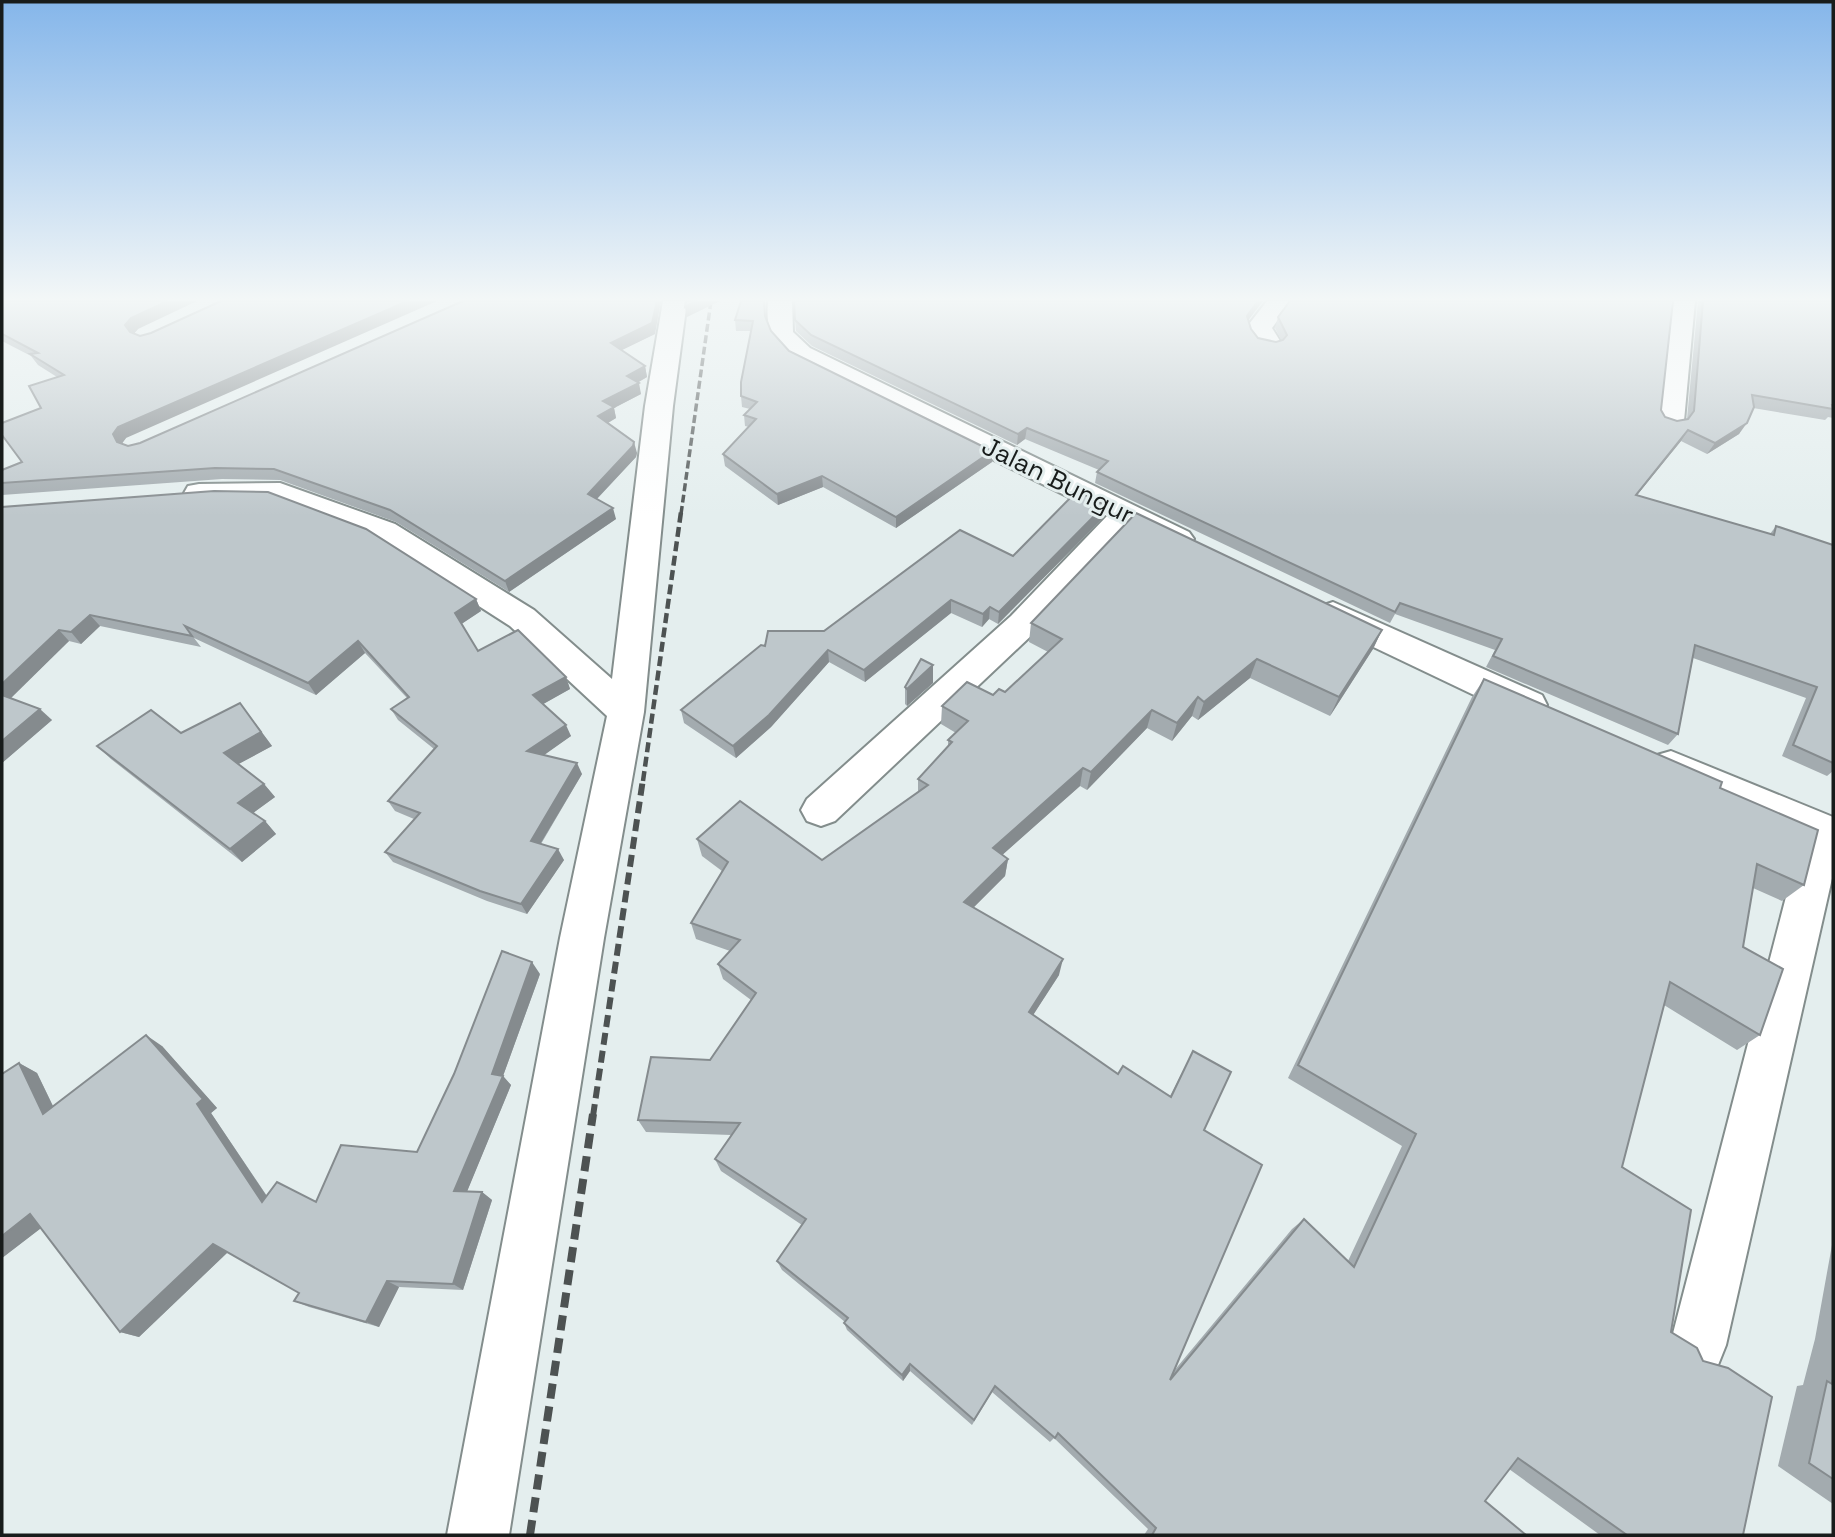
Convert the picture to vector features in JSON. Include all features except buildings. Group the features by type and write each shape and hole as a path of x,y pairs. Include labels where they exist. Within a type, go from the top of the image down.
{"street":[{"path":"478,1535 582,938 626,712 664,373"},
{"name":"Jalan Bungur","path":"837,373 1203,551"},
{"path":"1670,421 1675,373"},
{"path":"167,495 222,491 280,492 384,531 522,618 626,712"},
{"path":"821,810 1023,624 1127,514"},
{"path":"1302,599 1559,718"},
{"path":"1647,755 1828,833 1698,1345"}],"railway":[{"path":"681,514 701,373"},
{"path":"643,781 681,512"},
{"path":"593,1116 643,779"},
{"path":"530,1535 593,1114"}]}
